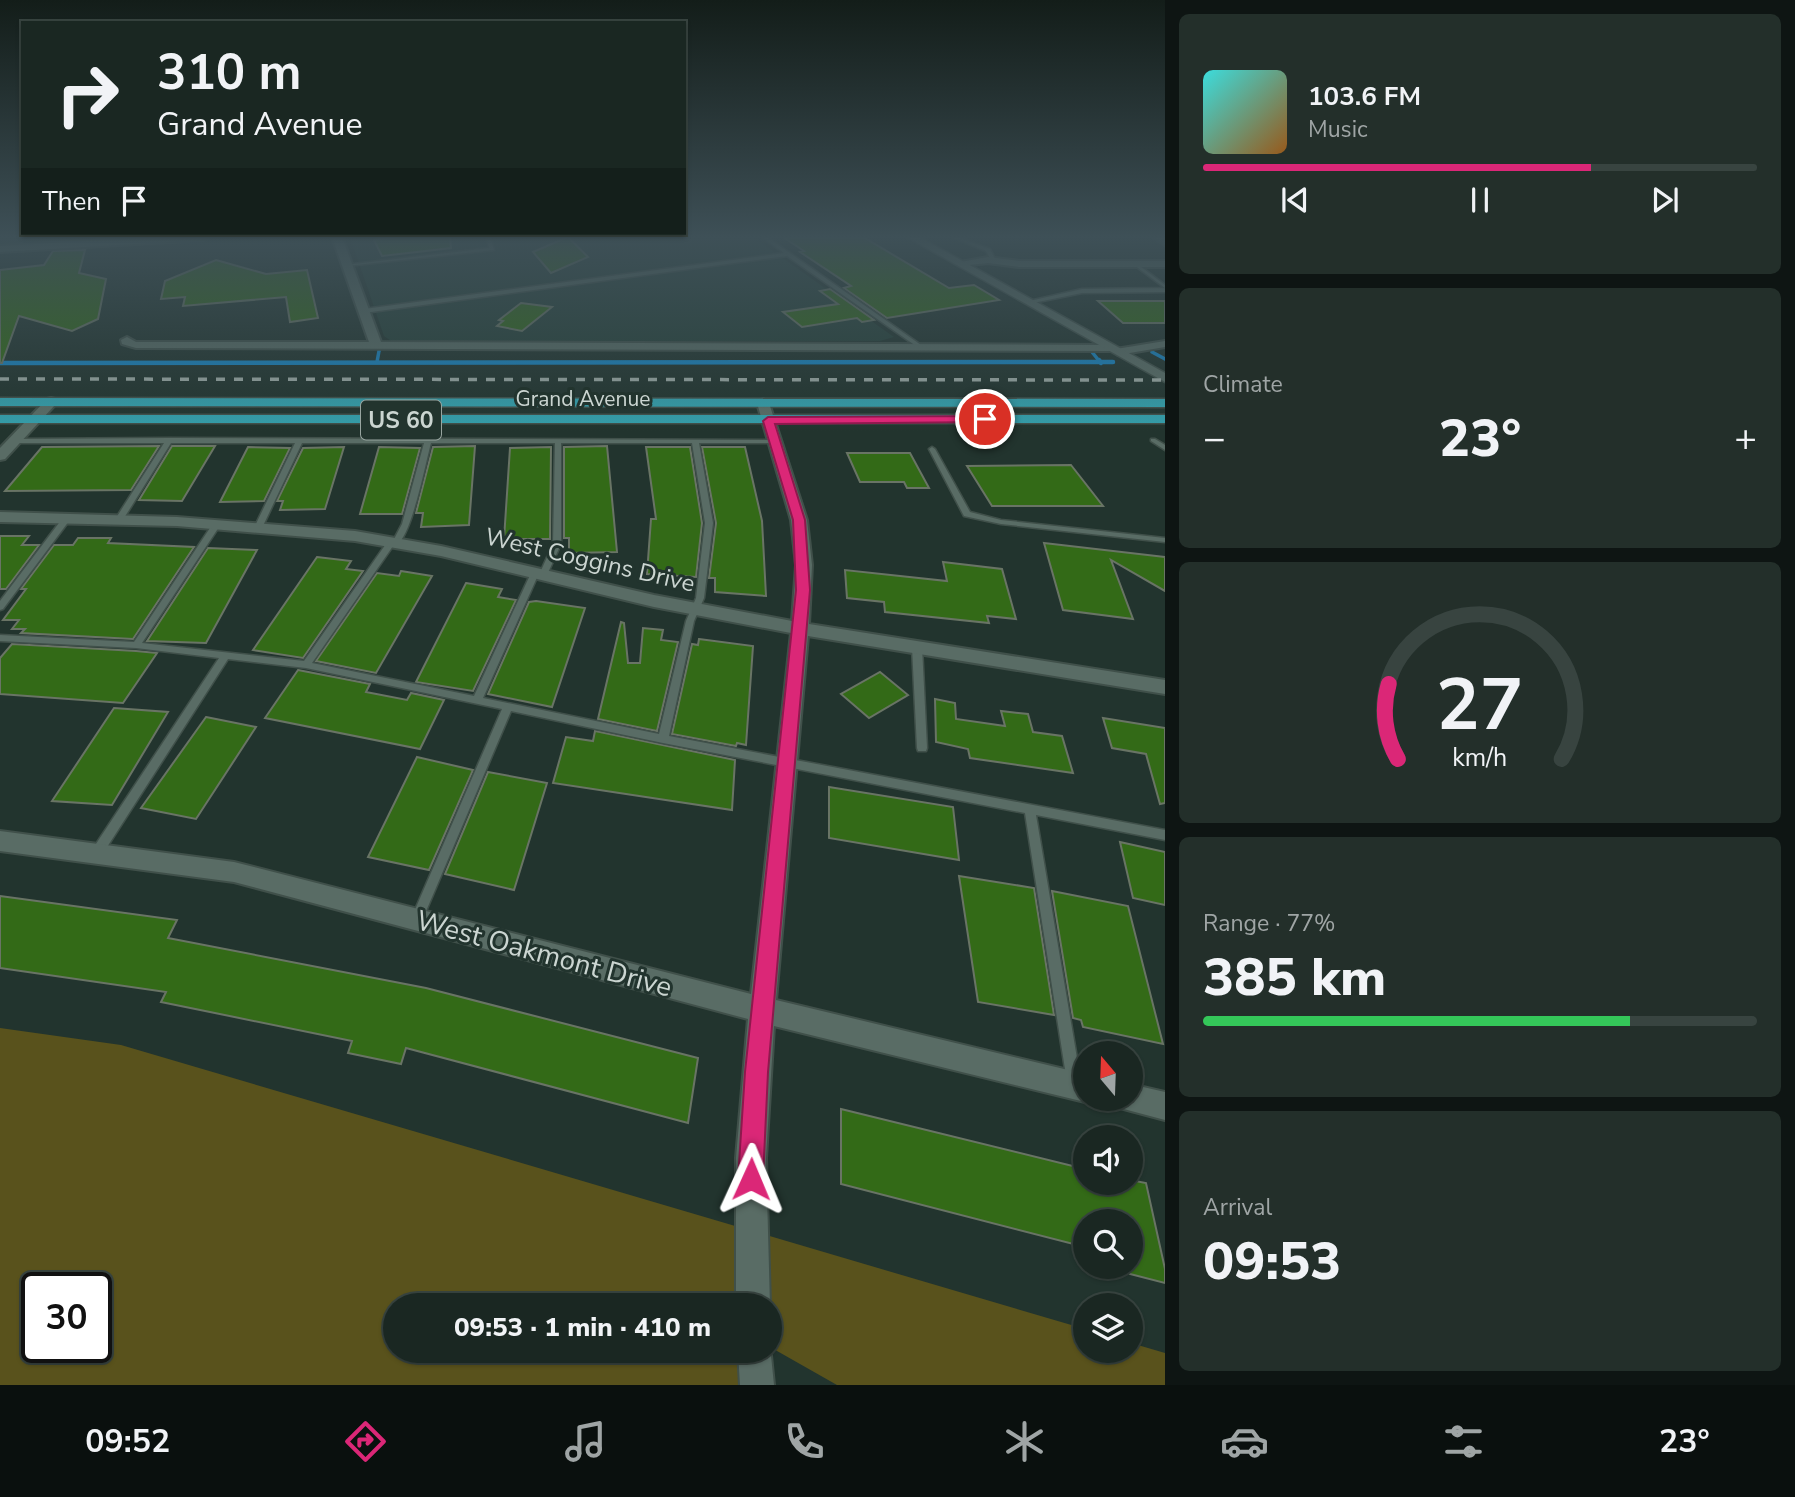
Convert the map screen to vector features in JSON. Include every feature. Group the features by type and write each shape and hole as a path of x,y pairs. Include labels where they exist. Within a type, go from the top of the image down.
{"highway":[{"name":"Grand Avenue","path":"0,402 768,422 1165,403"},
{"name":"Grand Avenue","path":"0,419 768,422 1165,419"}],"street":[{"path":"361,302 376,345"},
{"path":"1028,302 1165,378"},
{"path":"127,340 132,345 918,345 1114,350 1165,344"},
{"path":"0,456 51,402"},
{"path":"753,1293 751,1158 803,590 802,541 794,499 768,422"},
{"name":"West Coggins Drive","path":"0,517 120,518 356,537 505,563 539,574 695,610 1165,687"},
{"name":"West Oakmont Drive","path":"0,841 234,872 763,1010 1073,1084"},
{"path":"1143,1101 1165,1106"},
{"path":"756,1363 757,1385"}],"lane":[{"path":"364,311 434,302"},
{"path":"856,302 918,345"},
{"path":"14,441 695,441 768,422"},
{"path":"120,518 169,440"},
{"path":"258,528 300,440"},
{"path":"1165,440 1153,440 1165,448"},
{"path":"306,665 406,524 428,441"},
{"path":"477,701 556,544 558,441"},
{"path":"663,739 690,621 700,598 709,523 695,441"},
{"path":"932,449 967,514 1001,522 1165,540"},
{"path":"0,607 68,517"},
{"path":"136,645 217,524"},
{"path":"0,638 136,645 306,665 663,739 1165,835"},
{"path":"917,647 922,748"},
{"path":"96,853 226,655"},
{"path":"417,920 509,708"},
{"path":"1030,810 1073,1047"}],"shaded area":[{"path":"372,302 844,302 894,337 880,341 391,341 384,336"},
{"path":"0,1028 121,1045 1073,1325 1073,1363 1143,1363 1143,1347 1165,1353 1165,1385 837,1385 782,1354 782,1293 383,1293 383,1363 756,1363 757,1385 0,1385"}],"building":[{"path":"0,302 101,302 98,319 72,331 19,316 0,363"},
{"path":"184,302 233,302 183,306"},
{"path":"287,302 314,302 318,318 290,322"},
{"path":"835,302 848,302 874,320 862,322 857,318 802,327 783,312 838,304"},
{"path":"864,302 989,302 887,318"},
{"path":"1099,302 1165,302 1165,323 1123,323"},
{"path":"521,303 552,307 522,331 497,326 503,321 499,320"},
{"path":"159,446 131,490 5,491 42,447"},
{"path":"172,446 215,446 182,501 139,500"},
{"path":"475,446 469,525 421,527 423,513 416,513 433,447"},
{"path":"607,446 617,552 569,553 569,538 564,538 564,447"},
{"path":"248,447 290,448 264,501 220,502"},
{"path":"344,447 325,509 280,510 283,501 277,501 303,448"},
{"path":"379,447 420,448 402,514 360,514"},
{"path":"551,447 550,539 504,539 510,448"},
{"path":"646,447 690,447 702,523 696,577 647,574 651,519 656,519"},
{"path":"702,447 745,447 762,521 766,596 715,592 715,578 709,578 716,523"},
{"path":"847,453 910,453 929,488 907,488 904,482 860,482"},
{"path":"1071,465 1103,506 992,506 967,466"},
{"path":"0,536 29,536 22,545 39,545 6,589 0,589"},
{"path":"78,538 111,538 108,543 194,547 133,639 21,633 25,629 12,629 19,620 3,620 26,589 21,589 54,545 73,545"},
{"path":"1044,543 1165,557 1165,591 1111,560 1133,619 1063,610"},
{"path":"208,548 257,550 206,643 147,641"},
{"path":"317,557 351,561 346,569 363,571 303,658 253,650"},
{"path":"943,562 1002,569 1016,619 987,616 989,623 885,612 884,602 847,598 845,570 947,581"},
{"path":"401,571 432,576 376,673 316,661 377,573 399,576"},
{"path":"466,583 502,589 498,597 516,600 473,691 416,682"},
{"path":"529,602 585,608 552,707 488,694"},
{"path":"621,622 624,623 628,663 640,663 643,628 663,630 661,640 678,642 657,731 598,719"},
{"path":"699,639 753,646 746,745 737,743 736,746 672,734 692,644 698,645"},
{"path":"12,644 157,653 123,703 0,694 0,658"},
{"path":"298,670 370,684 366,692 407,700 411,693 444,700 420,749 265,718"},
{"path":"880,672 908,695 869,718 841,694"},
{"path":"935,699 955,703 956,719 1005,726 1001,711 1028,714 1033,732 1062,736 1073,773 970,758 968,749 936,742"},
{"path":"114,708 168,712 112,805 52,801"},
{"path":"206,717 256,727 196,819 141,808"},
{"path":"1103,718 1165,728 1165,803 1160,804 1146,754 1112,748"},
{"path":"595,731 735,760 732,810 553,783 566,737 593,741"},
{"path":"417,757 473,770 429,870 368,857"},
{"path":"488,772 547,783 514,890 445,874"},
{"path":"829,787 953,807 959,860 829,838"},
{"path":"1120,842 1165,852 1165,905 1133,898"},
{"path":"959,876 1034,888 1054,1015 978,1002"},
{"path":"1052,891 1128,906 1163,1044 1083,1027 1081,1020 1073,1018"},
{"path":"0,896 177,920 168,938 426,988 698,1058 688,1123 406,1048 401,1064 348,1053 352,1041 161,1002 166,992 0,968"},
{"path":"841,1109 1073,1166 1073,1195 1143,1195 1143,1182 1146,1183 1165,1269 1165,1283 1143,1277 1143,1209 1073,1209 1073,1244 841,1184"}],"waterway":[{"path":"377,362 379,351"},
{"path":"1092,352 1100,362"},
{"path":"1152,352 1165,359"},
{"path":"846,362 1100,362"},
{"path":"0,363 1100,362"},
{"path":"1100,362 1113,362 1100,362"}],"railway":[{"path":"0,379 1165,380"}],"route":[{"path":"751,1179 756,1072 798,655 804,565 794,499 768,421 985,419"}]}
